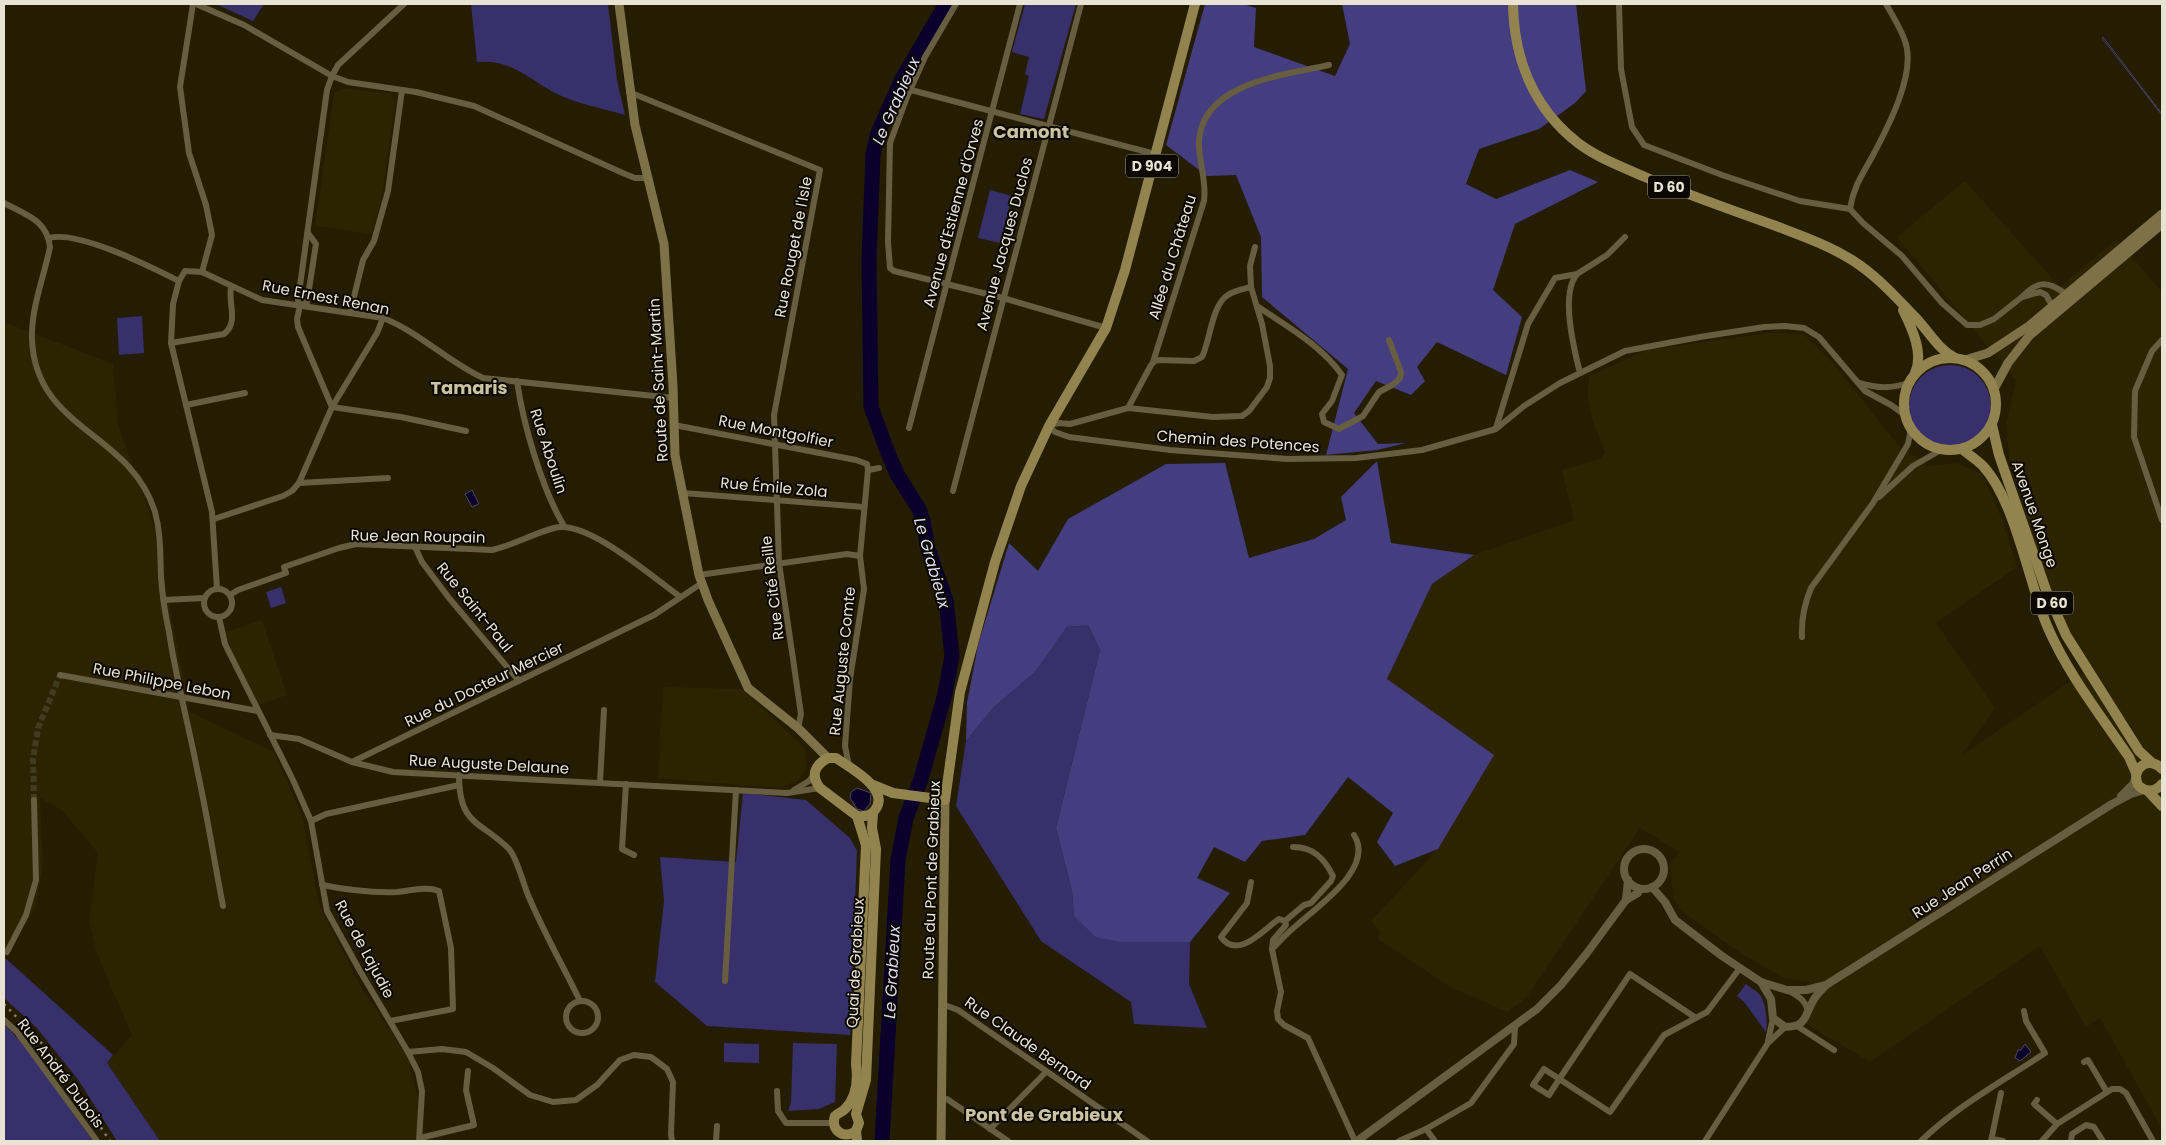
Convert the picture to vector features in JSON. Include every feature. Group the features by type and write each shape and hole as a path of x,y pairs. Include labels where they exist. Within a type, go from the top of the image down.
{"main road":[{"name":"Route de Saint-Martin","path":"619,4 630,92 647,178 664,244 675,455 701,579 748,688 798,728 828,760 849,768 874,786"},
{"name":"D 904","path":"1049,426 1106,328 1125,270 1196,4"},
{"name":"D 60","path":"1513,4 1514,30 1518,50 1531,87 1553,118 1577,142 1608,161 1650,179 1831,248 1876,277 1916,318 1944,352 1960,359"},
{"path":"1994,389 2008,363 2066,294 2162,214"},
{"path":"1960,359 1978,367 1988,377 1994,389 1996,413 1992,425 1980,440 1962,449 1941,450 1929,446 1919,439 1911,429 1905,415 1904,399 1908,383 1915,373 1934,361 1960,359 1988,352 2006,342 2054,309 2162,224"},
{"name":"D 60","path":"1899,302 1911,325 1917,347 1917,369 1915,373"},
{"name":"Avenue Monge","path":"1992,425 2002,464 2046,590 2066,635 2139,751 2158,765"},
{"name":"Route du Pont de Grabieux","path":"941,1141 945,800 960,692 995,562 1021,486 1049,426"},
{"name":"Avenue Monge","path":"1962,449 1983,466 1995,484 2007,507 2048,628 2069,667 2129,757 2138,785 2146,790"},
{"path":"828,760 814,775 820,788 857,816 865,817 873,813 879,802 893,794"},
{"path":"2136,775 2142,765 2158,765"},
{"path":"2146,790 2156,790 2162,784"},
{"path":"874,786 893,794 945,800"},
{"path":"874,786 878,792 879,802"},
{"path":"2146,790 2162,806"},
{"name":"Quai de Grabieux","path":"857,816 866,845 856,1064 857,1080 854,1094 844,1110 835,1116 834,1123 837,1131 852,1137 859,1123 856,1114 866,1080 876,849 872,828 873,813"},
{"path":"844,1110 856,1114"}],"street":[{"path":"193,4 180,86 189,153 206,205 212,235 202,272 185,270 179,281 172,304 171,343 214,519 217,589"},
{"path":"196,4 244,25 332,76 348,82 402,90 474,106 634,178 647,178"},
{"path":"332,407 298,327 297,320 300,306 298,300 327,90 338,65 404,4"},
{"path":"956,4 926,57 890,143 888,242 890,268 894,271 1003,298 1106,328"},
{"name":"Avenue d'Estienne d'Orves","path":"910,428 1020,4"},
{"name":"Avenue Jacques Duclos","path":"953,490 1081,4"},
{"path":"1619,4 1621,69 1632,128 1644,145 1800,201 1850,209 1902,256 1942,303 1967,325 1980,325 1994,319 2038,285 2048,283 2066,294"},
{"path":"1850,209 1852,193 1877,147 1902,90 1908,61 1906,42 1886,4"},
{"name":"Allée du Château","path":"1128,408 1153,362 1204,200 1205,189 1199,156 1199,141 1201,127 1206,117 1222,99 1245,86 1329,65"},
{"path":"350,312 363,260 374,241 388,191 402,90"},
{"path":"911,90 1155,154"},
{"name":"Rue Rouget de l'Isle","path":"630,92 820,170 774,415 773,443"},
{"path":"4,203 33,218 48,232 50,247 33,325 34,354 41,379 53,400 75,422 118,454 137,476 151,501 158,524 164,600 180,692 206,811 223,906"},
{"path":"49,238 57,236 77,240 108,250 179,281"},
{"path":"1580,373 1573,345 1570,314 1572,280 1577,274 1607,254 1625,237"},
{"path":"1049,426 1059,423 1070,424 1128,408 1213,417 1242,416 1249,411 1267,387 1270,378 1268,358 1251,287 1250,266 1255,247"},
{"name":"Rue Ernest Renan","path":"202,272 262,300 383,318 401,327 483,378 673,398"},
{"path":"1496,429 1528,324 1555,278 1577,274"},
{"path":"171,343 224,334 230,329 233,320 229,299 231,287"},
{"path":"1153,362 1158,359 1194,361 1200,359 1223,299 1230,293 1251,287"},
{"path":"2022,297 2040,292 2046,295 2054,309"},
{"path":"1257,306 1333,362 1342,375 1332,402 1322,414 1324,422 1339,429 1363,416 1379,392 1394,384 1400,378 1401,372 1389,340"},
{"path":"214,519 283,496 299,484 332,407 377,333 383,318"},
{"name":"Chemin des Potences","path":"1049,426 1055,432 1069,437 1170,450 1288,459 1356,458 1422,450 1496,429 1524,406 1580,373 1625,351 1700,337 1764,327 1785,326 1804,328 1819,337 1865,391 1905,415"},
{"path":"2162,340 2152,351 2135,391 2134,437 2162,520"},
{"name":"Rue Aboulin","path":"517,381 520,403 543,482 556,513 564,526"},
{"path":"1858,383 1877,388 1894,388 1908,383"},
{"path":"186,405 246,393"},
{"path":"332,407 401,417 466,431"},
{"name":"Rue Montgolfier","path":"674,424 862,462 867,464 868,470"},
{"path":"1802,637 1801,620 1804,604 1811,588 1873,503 1908,444 1911,429"},
{"name":"Rue Cité Reille","path":"773,443 780,563 801,714 798,728"},
{"path":"1873,503 1913,466 1941,450"},
{"path":"868,470 879,468"},
{"name":"Rue Auguste Comte","path":"849,768 845,746 850,679 864,589 860,556 868,470"},
{"path":"299,484 388,478"},
{"name":"Rue Émile Zola","path":"682,493 776,499 864,508"},
{"path":"564,526 572,527 601,540 679,596"},
{"name":"Rue Jean Roupain","path":"230,595 238,590 286,574 284,567 349,545 492,550 509,546 554,528 564,526"},
{"name":"Rue Saint-Paul","path":"416,547 422,562 438,584 520,681"},
{"path":"701,579 780,563 847,554 860,556"},
{"name":"Rue du Docteur Mercier","path":"352,762 654,614 701,579"},
{"path":"217,589 230,595 232,607 227,614 219,617 214,616 206,609 205,598 208,594 217,589"},
{"path":"164,600 205,598"},
{"name":"Rue de Lajudie","path":"219,617 225,644 311,821 327,911 418,1072 422,1091 420,1140"},
{"name":"Rue Philippe Lebon","path":"60,675 258,712"},
{"path":"600,782 604,710"},
{"path":"270,735 299,739 352,762"},
{"name":"Rue Auguste Comte","path":"828,760 845,746"},
{"name":"Rue Auguste Delaune","path":"352,762 393,772 736,790 791,792 820,788"},
{"path":"459,775 459,785 467,814 478,826 510,850 528,896 580,1001"},
{"path":"791,792 809,781 814,775"},
{"name":"Rue Jean Perrin","path":"2112,804 2128,790 2136,775"},
{"path":"626,784 622,849 634,855"},
{"name":"Rue Auguste Delaune","path":"311,821 326,814 459,785"},
{"path":"726,981 736,790"},
{"name":"Rue Jean Perrin","path":"1826,986 2112,804 2131,794 2146,790"},
{"path":"7,952 26,915 36,880 34,800"},
{"path":"1272,949 1291,929 1343,885 1359,851 1359,843 1354,835"},
{"path":"1293,847 1311,849 1326,862 1333,876 1331,881 1311,903 1304,905 1285,921 1286,925 1273,940 1272,949 1281,992 1277,1011 1278,1020 1308,1038 1359,1141 1537,1009 1561,985 1593,946 1626,900 1638,893 1640,888"},
{"path":"1626,900 1628,880 1625,870 1628,859 1632,854 1643,850 1654,852 1663,862 1664,868 1660,880 1652,887 1640,888 1628,880"},
{"path":"1660,880 1665,902"},
{"path":"1251,882 1247,903 1221,937 1225,943 1234,946 1252,941 1279,919 1285,921"},
{"path":"322,885 357,891 396,892 432,888 439,891 451,948 453,1009 390,1020"},
{"path":"1652,887 1665,902 1675,920 1761,982 1787,990 1800,998 1808,1013"},
{"path":"1696,1018 1630,974 1560,1078 1610,1112 1664,1036 1707,1012 1740,968"},
{"path":"1761,982 1769,993 1772,1007 1773,1018 1768,1042"},
{"path":"1787,990 1826,986"},
{"path":"1705,1141 1768,1042 1785,1027 1797,1026 1803,1022 1814,999 1826,986"},
{"path":"580,1001 594,1006 598,1016 595,1026 587,1032 576,1031 568,1025 568,1010 571,1005 580,1001"},
{"name":"Rue Claude Bernard","path":"942,1004 958,1010 1147,1141"},
{"path":"1921,1141 1932,1130 1965,1106 2045,1053 2026,1020 2024,1011"},
{"path":"1773,1018 1785,1027"},
{"name":"Rue André Dubois","path":"4,1020 17,1032 97,1141"},
{"path":"1398,1141 1426,1129 1471,1103 1514,1044 1515,1026"},
{"path":"1797,1026 1834,1050"},
{"path":"408,1052 442,1049 466,1052 493,1068 530,1095 553,1102 576,1100 597,1086 620,1060 634,1055 651,1057 667,1069 673,1082 670,1134 672,1141"},
{"path":"2084,1062 2088,1060 2107,1092"},
{"path":"420,1140 474,1125 466,1090 468,1071"},
{"path":"990,1129 1046,1072"},
{"path":"2042,1141 2057,1124 2112,1089 2120,1089 2126,1093 2153,1141"},
{"path":"777,1091 778,1111 786,1123 834,1123"},
{"path":"2001,1093 1992,1140 2003,1141"},
{"path":"941,1098 947,1099 1008,1141"},
{"path":"2037,1100 2034,1104 2057,1124"},
{"path":"2071,1141 2072,1134 2086,1125 2094,1126 2102,1141"},
{"path":"716,1141 717,1126"},
{"path":"1426,1129 1435,1141"}],"shaded area":[{"path":"216,4 264,4 253,21"},
{"path":"471,4 608,4 617,80 625,115 563,97 510,67 489,62 477,62"},
{"path":"1025,4 1076,4 1044,119 1020,114 1029,76 1025,74 1029,57 1012,52"},
{"path":"1205,4 1243,4 1256,8 1254,47 1335,76 1350,44 1342,4 1576,4 1586,91 1575,103 1539,129 1479,149 1466,184 1496,199 1570,170 1598,182 1515,224 1493,290 1522,317 1506,375 1437,342 1417,367 1425,381 1411,395 1376,381 1354,413 1378,444 1406,443 1377,450 1326,455 1348,369 1262,297 1261,237 1236,175 1207,176 1166,145"},
{"path":"2102,38 2162,114 2162,115"},
{"path":"344,88 391,94 395,102 383,192 372,234 315,226 334,93"},
{"path":"1965,181 2060,287 2117,239 2162,292 2162,1129 2100,1018 2086,1027 2040,946 1870,1062 1803,1022 1817,987 1813,983 1783,978 1733,948 1680,910 1674,899 1670,863 1680,852 1640,828 1526,998 1508,1012 1452,988 1378,939 1380,932 1371,921 1438,849 1387,679 1432,584 1474,555 1574,520 1562,470 1600,459 1605,453 1593,422 1588,396 1589,376 1647,350 1768,333 1804,334 1833,363 1898,445 1928,466 1957,463 1982,474 2002,519 2017,567 1936,623 1995,708 1962,755 2087,670 2045,578 2009,457 2006,426 2016,380 1897,237"},
{"path":"990,190 1012,196 1000,243 978,238"},
{"path":"142,316 144,353 119,355 117,318"},
{"path":"4,322 113,364 118,425 153,523 190,712 274,752 302,815 319,905 361,987 408,1058 418,1099 417,1141 160,1141 107,1063 132,1035 97,954 89,920 98,853 62,810 40,798 43,864 35,909 4,958"},
{"path":"1950,365 1966,369 1979,377 1987,390 1991,406 1987,422 1979,435 1966,443 1950,447 1934,443 1921,435 1913,422 1909,406 1913,390 1921,377 1934,369"},
{"path":"1377,461 1391,543 1474,555 1432,584 1387,679 1494,755 1438,849 1395,866 1377,842 1393,813 1348,777 1305,835 1262,841 1245,862 1214,847 1197,878 1230,893 1190,942 1120,942 1096,937 1074,916 1072,891 1056,828 1100,650 1088,625 1067,627 1036,671 993,708 966,741 967,703 978,645 1009,543 1038,571 1068,519 1166,464 1225,463 1249,558 1314,539 1346,520 1341,497"},
{"path":"472,490 479,504 472,507 465,494"},
{"path":"281,587 286,603 271,608 266,592"},
{"path":"262,620 287,695 259,705 234,656 225,632"},
{"path":"1088,625 1100,650 1056,828 1072,891 1074,916 1120,942 1190,942 1189,984 1207,1028 1134,1024 1131,1002 1041,941 956,806 966,741 993,708 1036,671 1067,627"},
{"path":"663,687 742,689 805,748 807,769 797,781 779,788 658,778"},
{"path":"857,788 871,793 870,804 864,811 857,809 850,798 851,792"},
{"path":"743,793 806,800 850,838 857,851 850,1035 707,1026 655,982 664,901 660,857 736,862"},
{"path":"4,957 113,1055 107,1063 160,1141 117,1141 79,1081 36,1027 4,998"},
{"path":"1746,984 1760,995 1764,1003 1767,1024 1766,1032 1745,1003 1737,996"},
{"path":"4,1024 25,1046 93,1141 4,1141"},
{"path":"724,1043 759,1044 759,1063 724,1062"},
{"path":"793,1043 837,1044 835,1102 819,1109 788,1111 791,1102"},
{"path":"2025,1044 2031,1052 2020,1061 2015,1058 2018,1050 2021,1050"}],"waterway":[{"name":"Le Grabieux","path":"882,1141 898,860 906,818 921,779 945,694 952,656 946,600 928,549 923,521 919,509 897,474 871,407 869,260 873,154 878,133 902,79 946,4"}],"tunnel":[{"path":"34,800 33,759 38,728 60,675"}],"railway":[{"path":"4,1004 50,1052 110,1141"}],"district":[{"name":"Camont","path":"1031,131"},
{"name":"Tamaris","path":"469,387"},
{"name":"Pont de Grabieux","path":"1044,1114"}]}
